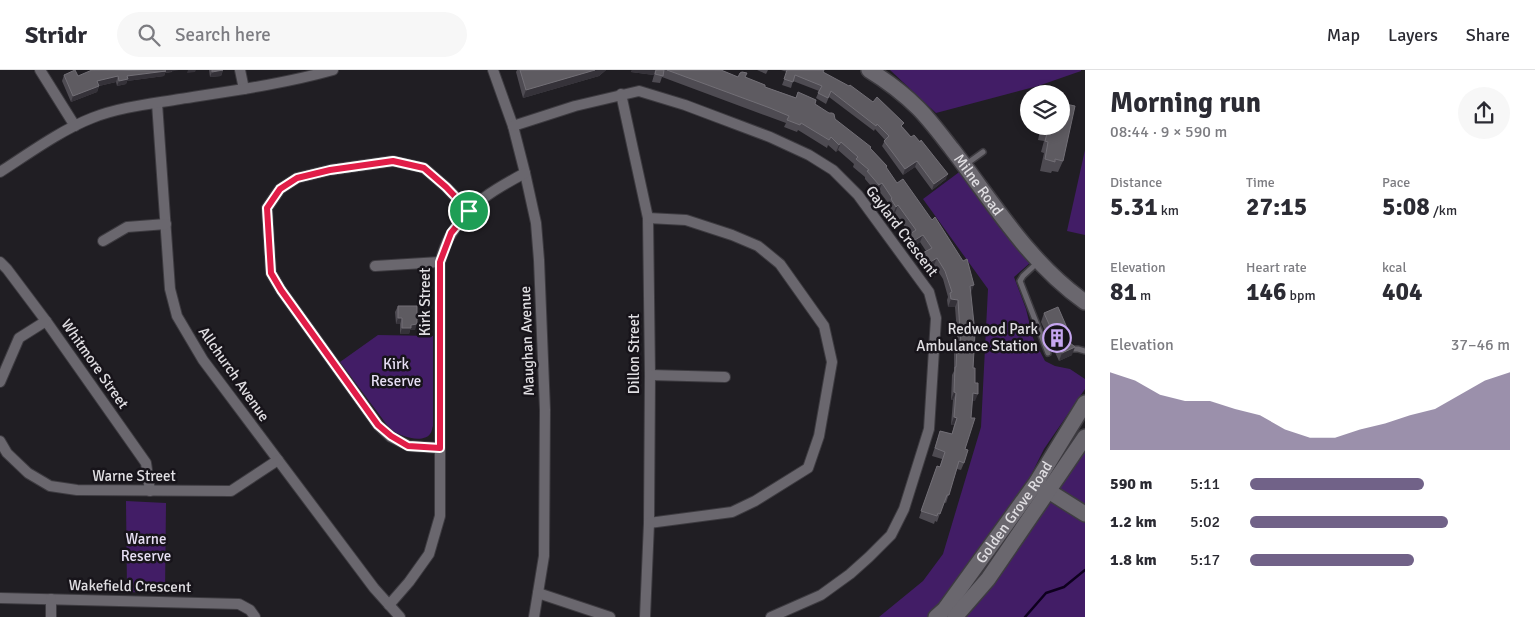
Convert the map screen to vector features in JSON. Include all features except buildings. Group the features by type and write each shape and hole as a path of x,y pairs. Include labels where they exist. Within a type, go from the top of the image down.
{"main road":[{"name":"Milne Road","path":"869,70 898,90 918,108 1039,262 1055,278 1085,302"},
{"name":"Golden Grove Road","path":"955,617 988,579 1042,487 1085,403"},
{"name":"Golden Grove Road","path":"936,617 945,609 1042,487 1085,437"},
{"path":"1042,487 1085,514"}],"street":[{"path":"40,70 75,126"},
{"path":"240,70 244,89"},
{"path":"0,172 36,148 91,118 124,108 244,89 333,70"},
{"name":"Maughan Avenue","path":"493,70 513,126 536,223 545,410 544,556 534,617"},
{"name":"Gaylard Crescent","path":"513,126 575,106 639,91 685,105 770,137 809,155 833,170 858,195 929,292 936,318 929,429 904,509 891,535 850,574 821,595 771,617"},
{"name":"Dillon Street","path":"621,94 648,218 650,375 645,617"},
{"name":"Allchurch Avenue","path":"157,102 170,289 177,316 203,360 374,588 400,617"},
{"path":"440,448 408,446 391,436 378,425 281,290 271,273 267,208 280,189 297,178 330,170 393,161 424,168 469,211"},
{"name":"Kirk Street","path":"389,605 409,582 429,554 440,516 440,262 451,233 469,211 488,193 524,173"},
{"path":"648,218 686,220 732,235 758,246 780,264 824,326 832,362 820,436 808,468 754,501 732,512 648,523"},
{"path":"103,241 128,227 166,224"},
{"name":"Whitmore Street","path":"0,262 46,321 146,463 150,491"},
{"path":"375,266 440,262"},
{"path":"0,382 19,338 46,321"},
{"path":"650,375 726,377"},
{"name":"Warne Street","path":"0,441 7,453 28,473 50,486 77,490 231,491 278,460"},
{"path":"538,593 610,617"},
{"name":"Wakefield Crescent","path":"0,598 239,604 250,610 255,617"},
{"path":"51,599 51,617"}],"lane":[{"path":"965,166 983,152"},
{"path":"1039,262 1023,276 1020,282 1048,353"},
{"path":"1070,349 1085,351"}],"green space":[{"path":"890,70 1081,70 1041,85 1020,85 1020,91 936,113"},
{"path":"1085,150 1085,235 1067,231"},
{"path":"962,170 1031,262 1014,277 1026,309 1033,338 1045,361 1055,366 1070,369 1085,379 1085,389 1044,449 1029,479 941,606 929,617 879,617 923,581 943,554 981,427 988,289 923,199"},
{"name":"Kirk Reserve","path":"378,335 433,336 433,426 431,433 427,437 410,438 390,429 340,362"},
{"path":"1085,437 1085,617 955,617"},
{"name":"Warne Reserve","path":"126,501 166,503 165,593 127,592"}],"waterway":[{"path":"1025,617 1046,593 1064,587 1085,570"}],"place":[{"name":"Redwood Park Ambulance Station","path":"1057,338"}],"route":[{"path":"393,161 424,168 469,211 451,233 440,262 440,448 408,446 391,436 378,425 281,290 271,273 267,208 280,189 297,178 330,170 393,161"}]}
